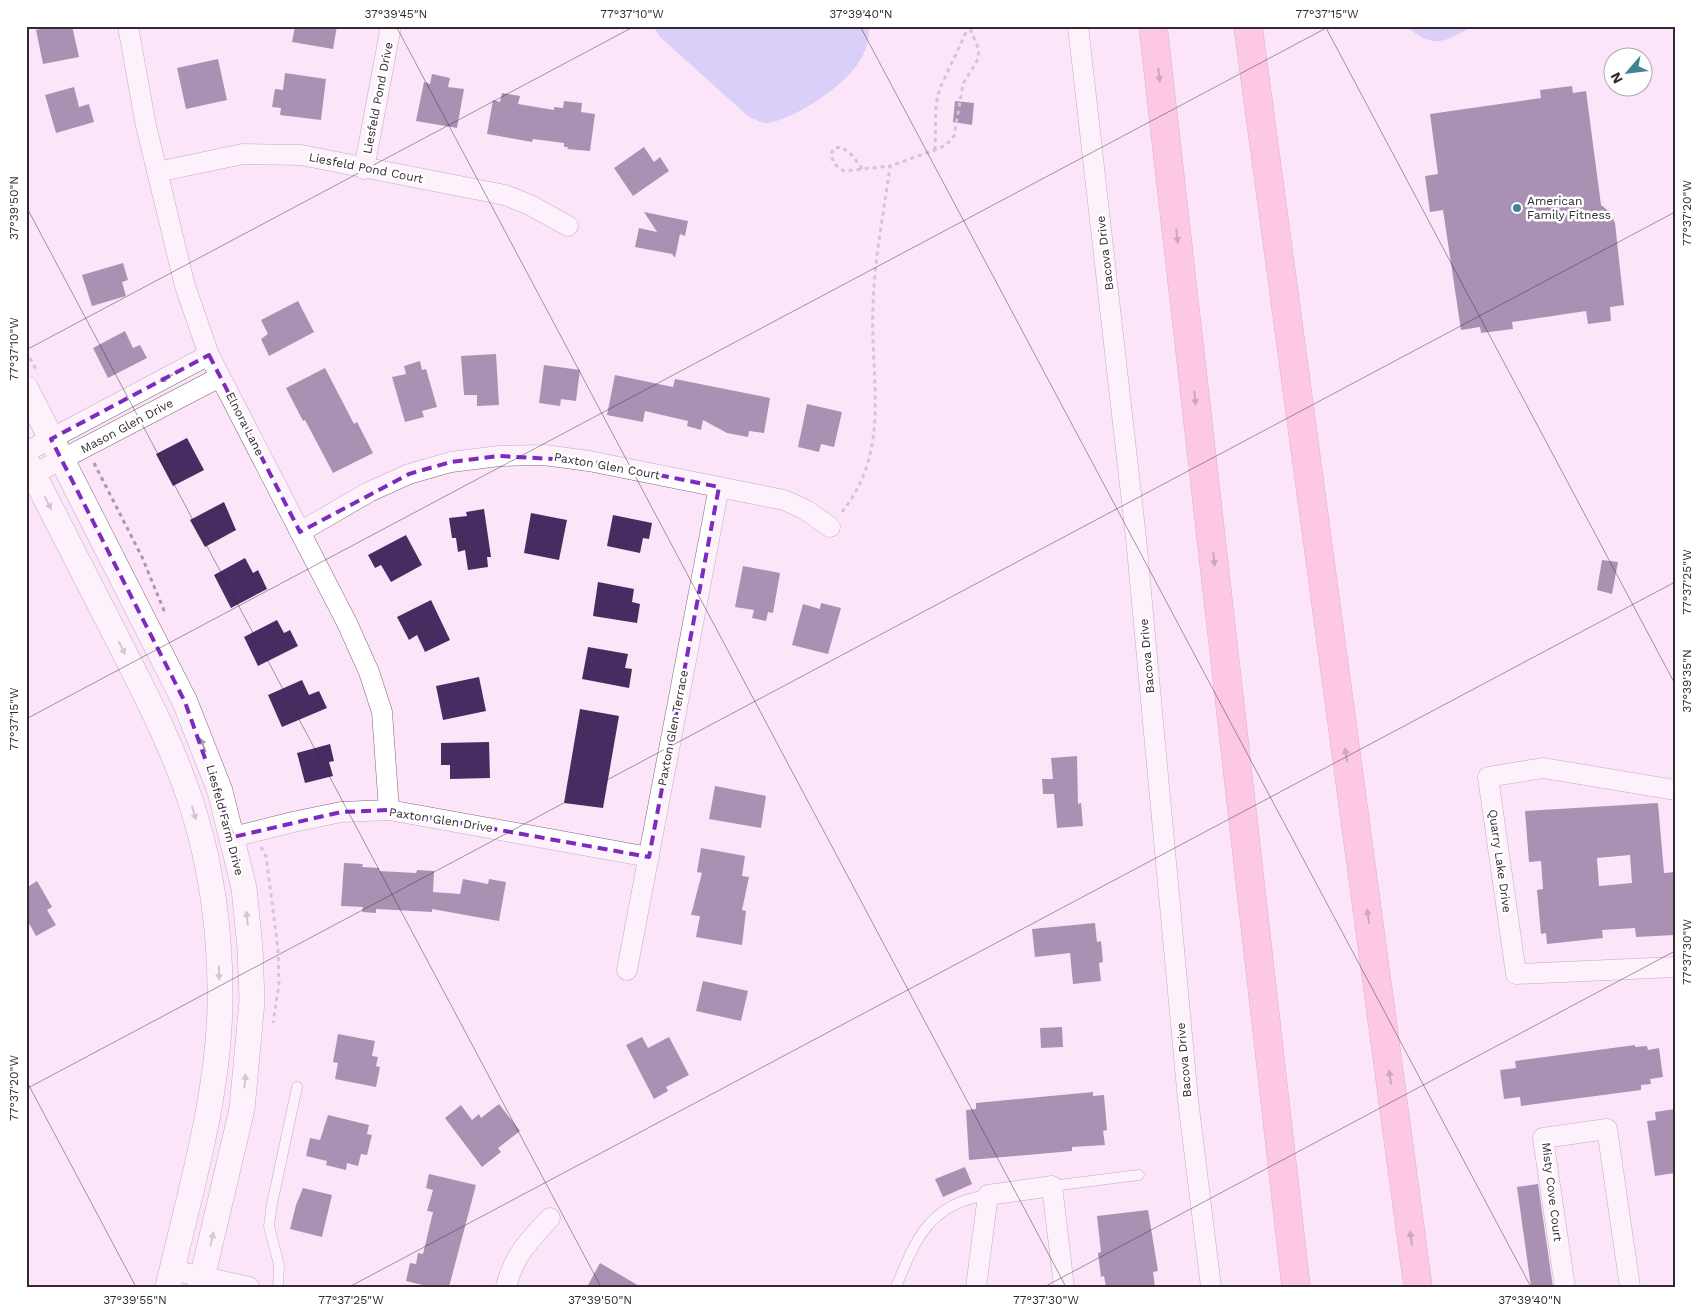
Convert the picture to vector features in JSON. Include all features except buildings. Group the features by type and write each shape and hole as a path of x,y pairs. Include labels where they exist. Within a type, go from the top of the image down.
{"highway":[{"path":"1153,26 1296,1287"},
{"path":"1248,26 1418,1287"}],"street":[{"name":"Elnora Lane","path":"128,26 134,65 157,172 194,318 209,355 369,672 382,712 389,810"},
{"name":"Liesfeld Pond Drive","path":"364,169 391,26"},
{"name":"Bacova Drive","path":"1078,26 1136,538 1187,1090 1210,1287"},
{"name":"Liesfeld Pond Court","path":"157,172 243,154 301,155 364,169 505,195 530,205 568,226"},
{"name":"Mason Glen Drive","path":"28,466 209,355"},
{"name":"Mason Glen Drive","path":"57,449 220,377"},
{"name":"Liesfeld Farm Drive","path":"26,389 186,702 220,791 233,837 244,888 250,948 252,1001 242,1109 202,1282"},
{"name":"Paxton Glen Court","path":"300,532 368,492 409,474 451,462 499,456 544,455 589,461 784,500 806,510 830,527"},
{"path":"28,466 162,727 194,812 206,861 218,955 220,1007 217,1048 204,1131 170,1278 249,1287"},
{"name":"Paxton Glen Terrace","path":"627,970 719,487"},
{"name":"Quarry Lake Drive","path":"1675,790 1544,768 1488,777 1516,974 1675,967"},
{"name":"Paxton Glen Drive","path":"233,837 341,812 389,810 649,857"},
{"name":"Misty Cove Court","path":"1565,1287 1543,1138 1606,1129 1630,1287"},
{"path":"976,1287 988,1195 1052,1186 1064,1287"},
{"path":"506,1287 511,1268 518,1253 550,1218"}],"lane":[{"path":"278,1287 279,1265 269,1226 272,1204 298,1087"},
{"path":"1052,1186 1139,1175"},
{"path":"896,1287 910,1255 931,1220 946,1208 962,1200 988,1195"}],"path":[{"path":"935,150 936,104 940,88 969,26"},
{"path":"862,169 852,155 841,147 834,148 831,154 834,164 844,171 890,166 946,145 954,136 963,84 978,59 979,50 969,26"},
{"path":"830,527 857,493 875,437 873,306 890,166"}],"highlighted area":[{"path":"209,355 300,532 409,474 451,462 499,456 589,461 719,487 649,857 389,810 341,812 233,837 185,702 51,439"}],"water":[{"path":"653,26 869,26 869,35 863,55 854,69 832,90 806,108 779,120 767,123 749,117 659,36"},
{"path":"1406,26 1473,26 1447,39 1432,41 1416,34"}],"place":[{"name":"American Family Fitness","path":"1517,208"}]}
